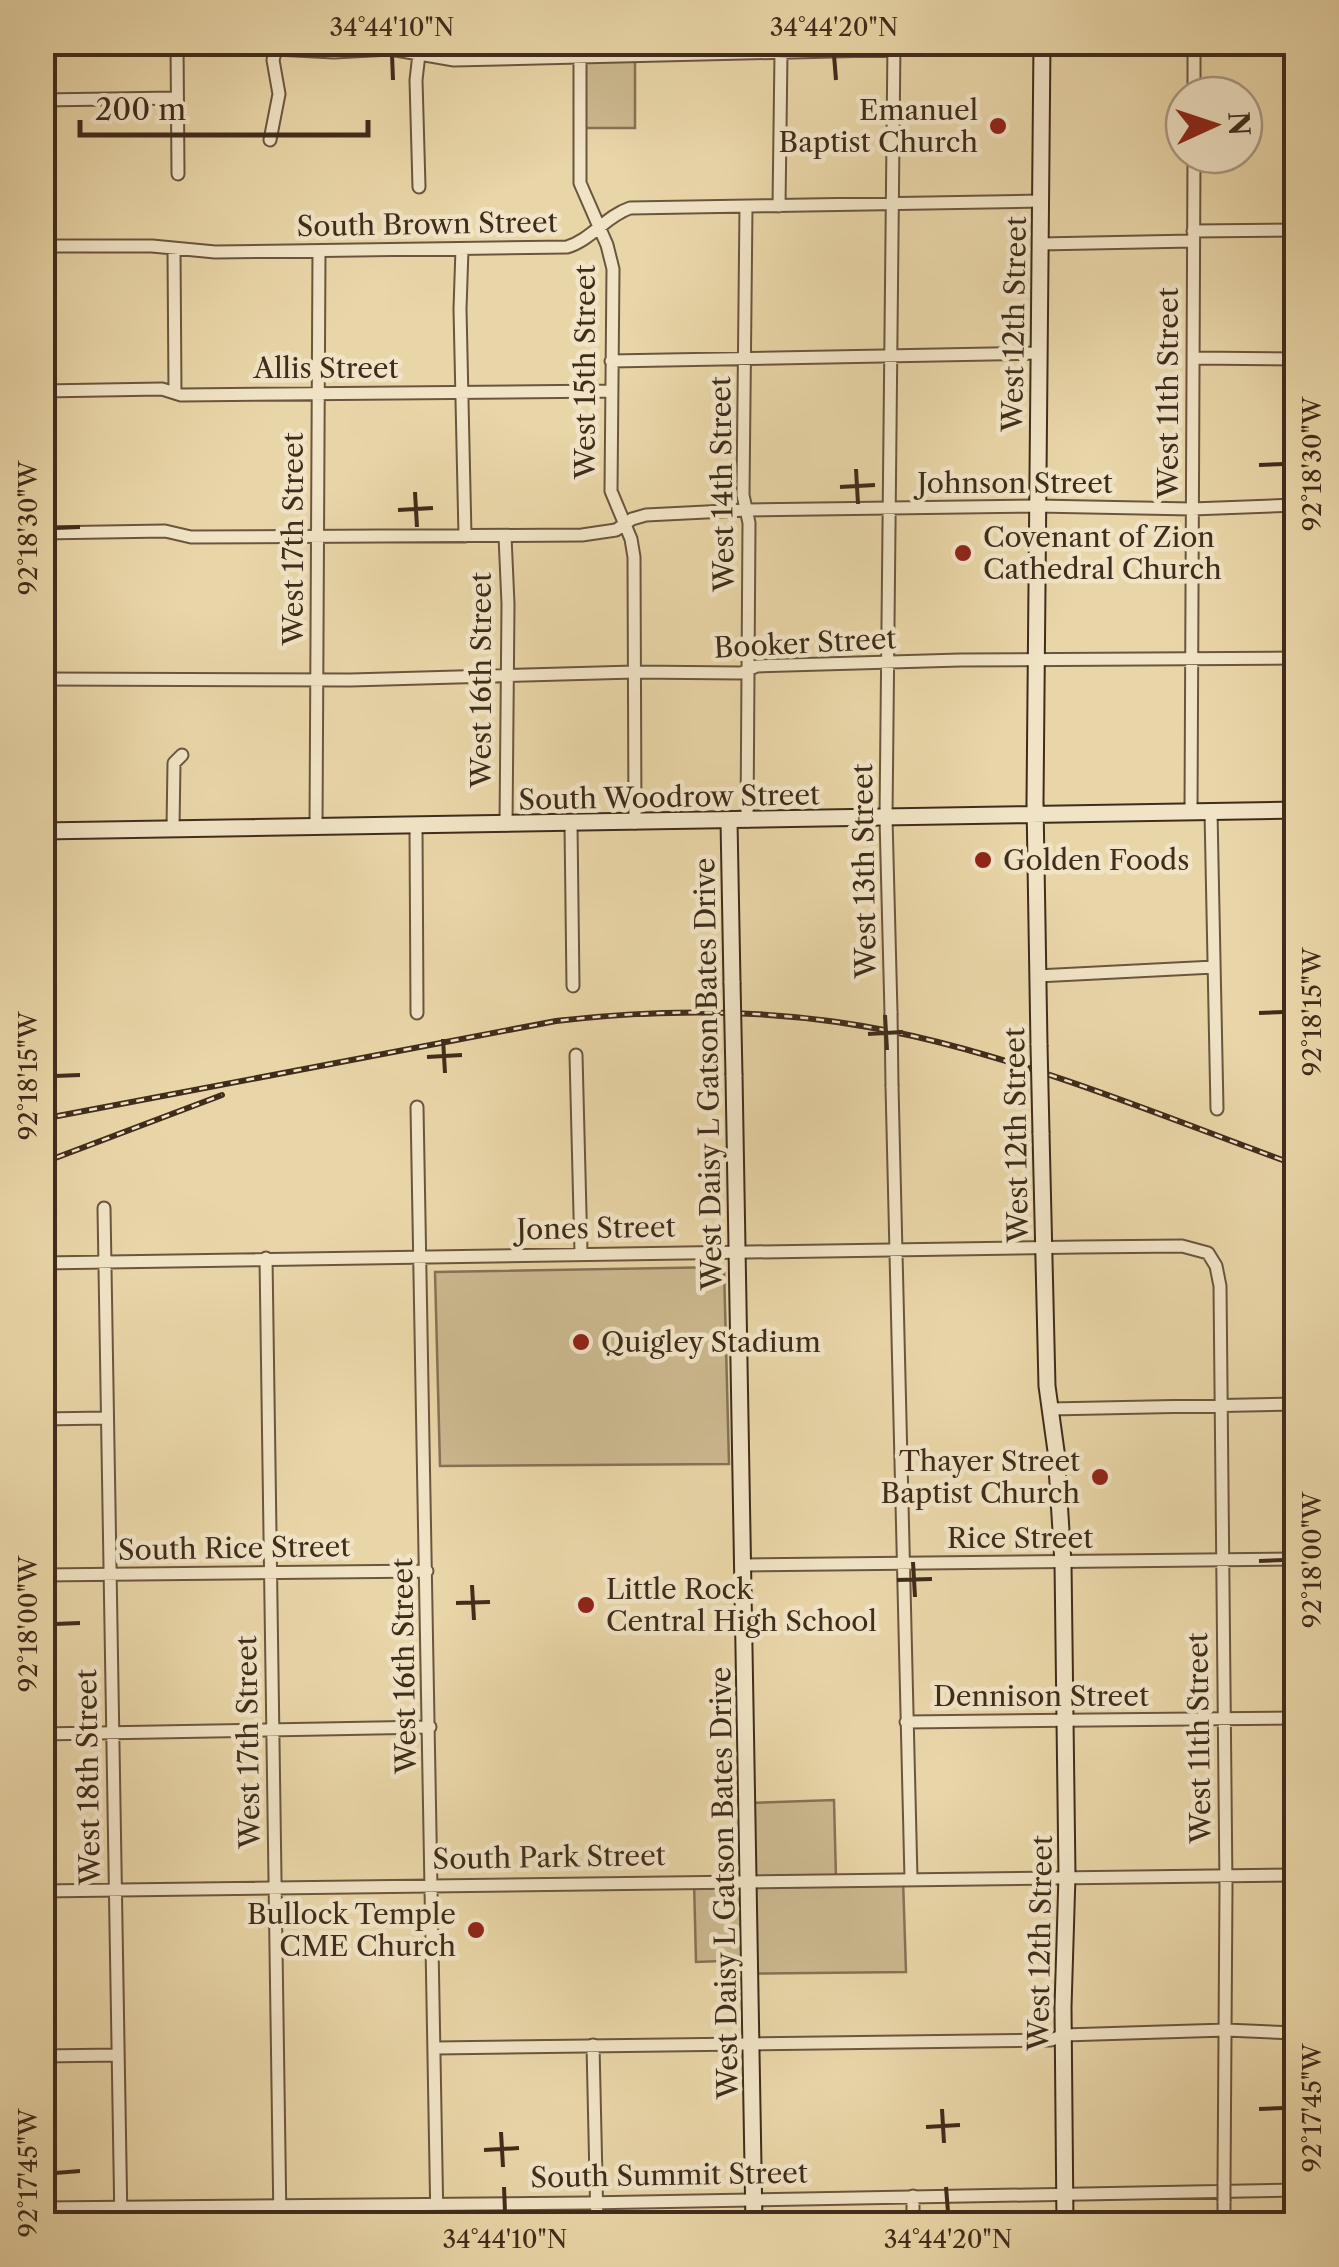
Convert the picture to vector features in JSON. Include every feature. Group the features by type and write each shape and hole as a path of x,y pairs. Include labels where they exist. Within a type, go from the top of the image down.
{"street":[{"path":"177,42 178,174"},
{"path":"1194,42 1194,75"},
{"path":"270,140 279,94 273,60 275,46 334,52 390,50 454,60 580,49 736,48 780,53 894,46 1042,44"},
{"name":"West 12th Street","path":"1042,44 1035,813 1050,1409 1060,1488 1063,1563 1067,1876 1065,2224"},
{"name":"West 13th Street","path":"894,46 886,818 911,1879"},
{"name":"West 15th Street","path":"580,49 579,170 584,197 613,269 610,491 632,539 634,558 634,823"},
{"path":"779,206 780,53"},
{"path":"418,188 419,54"},
{"path":"42,100 176,98"},
{"name":"West 11th Street","path":"1191,812 1194,175"},
{"name":"South Brown Street","path":"42,246 319,251 566,247 582,241 630,208 1041,201"},
{"name":"West 14th Street","path":"746,207 743,495 749,523 747,821"},
{"path":"1040,244 1296,230"},
{"path":"174,248 175,393"},
{"name":"West 16th Street","path":"462,249 465,536"},
{"name":"West 17th Street","path":"316,828 319,251"},
{"path":"611,361 1039,353"},
{"path":"1193,358 1296,359"},
{"name":"Allis Street","path":"42,391 611,391"},
{"name":"Johnson Street","path":"42,533 165,530 191,538 582,535 604,533 646,515 746,510 1038,506 1192,509 1296,505"},
{"name":"West 16th Street","path":"505,536 506,825"},
{"name":"Booker Street","path":"42,679 507,677 741,673 757,666 1036,659 1296,658"},
{"path":"174,828 174,763 182,755"},
{"name":"South Woodrow Street","path":"42,830 1296,810"},
{"path":"1211,812 1217,1109"},
{"name":"West Daisy L Gatson Bates Drive","path":"728,821 754,2224"},
{"path":"571,824 574,986"},
{"path":"416,826 416,1013"},
{"path":"1038,976 1214,967"},
{"path":"576,1055 580,1254"},
{"name":"West 16th Street","path":"418,1106 438,2224"},
{"name":"West 18th Street","path":"104,1208 121,2224"},
{"name":"Jones Street","path":"42,1263 1044,1247 1182,1246 1208,1252"},
{"name":"West 11th Street","path":"1208,1252 1220,1286 1226,1876 1224,2224"},
{"name":"West 17th Street","path":"266,1258 280,2224"},
{"path":"1050,1409 1296,1404"},
{"path":"42,1419 106,1418"},
{"name":"Rice Street","path":"743,1566 1296,1559"},
{"name":"South Rice Street","path":"42,1576 427,1570"},
{"name":"Dennison Street","path":"906,1722 1296,1718"},
{"path":"42,1734 430,1728"},
{"name":"South Park Street","path":"42,1891 1296,1875"},
{"path":"436,2048 1051,2040 1064,2034 1226,2030 1296,2033"},
{"path":"593,2045 597,2224"},
{"path":"42,2056 118,2055"},
{"name":"South Summit Street","path":"42,2208 1296,2190"},
{"path":"913,2196 913,2224"}],"shaded area":[{"path":"635,59 635,128 585,128 586,60"},
{"name":"Quigley Stadium","path":"724,1267 729,1464 440,1466 435,1272"},
{"path":"834,1800 836,1879 903,1879 906,1972 722,1974 722,1961 696,1962 694,1881 750,1879 748,1803"}],"railway":[{"path":"42,1119 556,1021 690,1012 735,1013 825,1020 962,1048 1106,1094 1296,1165"},
{"path":"42,1163 222,1095"}],"place":[{"name":"Emanuel Baptist Church","path":"998,126"},
{"name":"Covenant of Zion Cathedral Church","path":"963,553"},
{"name":"Golden Foods","path":"983,860"},
{"name":"Quigley Stadium","path":"581,1342"},
{"name":"Thayer Street Baptist Church","path":"1100,1477"},
{"name":"Little Rock Central High School","path":"586,1605"},
{"name":"Bullock Temple CME Church","path":"476,1930"}]}
